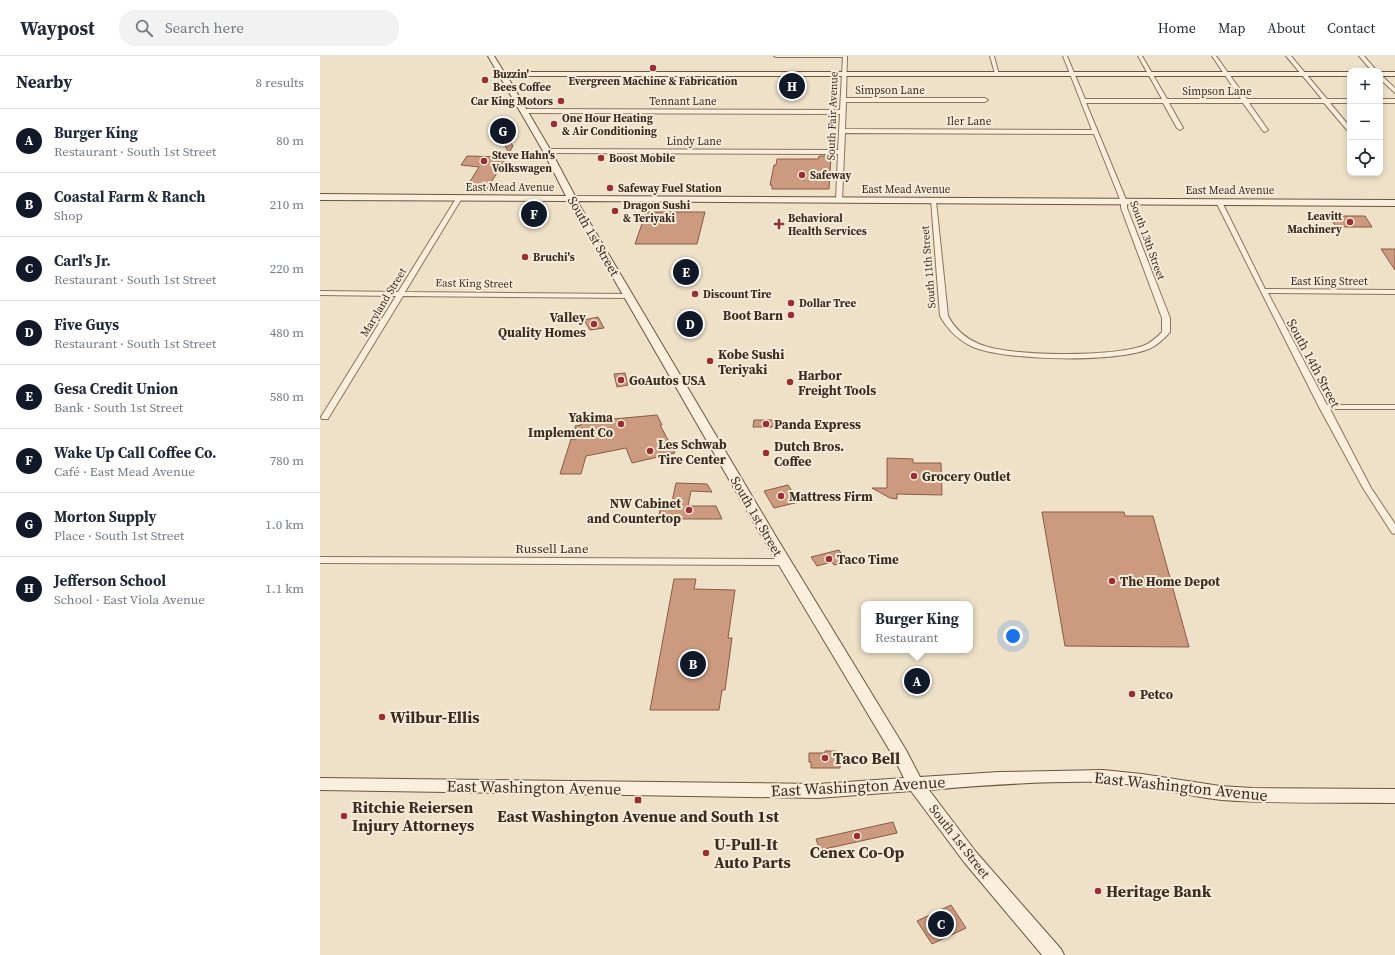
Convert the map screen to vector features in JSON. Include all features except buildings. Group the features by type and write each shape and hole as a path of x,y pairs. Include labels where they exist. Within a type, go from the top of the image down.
{"street":[{"name":"South 1st Street","path":"490,56 547,151 572,199 628,296 784,562 900,754 916,785 970,857 1054,955"},
{"path":"776,56 845,56"},
{"name":"South Fair Avenue","path":"839,200 845,56"},
{"path":"992,56 997,74"},
{"name":"South 13th Street","path":"1065,355 1112,354 1135,350 1153,344 1166,332 1166,318 1124,208 1124,202 1066,56"},
{"path":"1140,56 1180,128"},
{"path":"1214,56 1265,130"},
{"path":"1288,56 1347,127"},
{"path":"1361,56 1372,68"},
{"path":"502,74 1347,74"},
{"path":"1383,75 1395,74"},
{"path":"1383,78 1395,91"},
{"name":"Simpson Lane","path":"843,100 985,100"},
{"name":"Simpson Lane","path":"1083,101 1347,101"},
{"path":"1383,101 1395,101"},
{"name":"Tennant Lane","path":"523,111 843,112"},
{"name":"Iler Lane","path":"842,131 1096,132"},
{"name":"Lindy Lane","path":"547,151 841,152"},
{"name":"East Mead Avenue","path":"320,197 1395,203"},
{"name":"Maryland Street","path":"325,417 459,198"},
{"name":"South 11th Street","path":"933,201 944,316 952,329 971,343 998,352 1065,355"},
{"name":"South 14th Street","path":"1219,202 1323,407 1367,488 1395,531"},
{"name":"East King Street","path":"1263,291 1395,292"},
{"name":"East King Street","path":"320,293 628,296"},
{"path":"1323,407 1395,407"},
{"name":"Russell Lane","path":"320,560 784,562"},
{"name":"East Washington Avenue","path":"320,784 818,791 999,778 1103,776 1142,780 1220,793 1252,795 1395,796"}],"place":[{"name":"Evergreen Machine & Fabrication","path":"653,68"},
{"name":"Buzzin' Bees Coffee","path":"485,80"},
{"name":"Jefferson School","path":"792,86"},
{"name":"Car King Motors","path":"561,101"},
{"name":"One Hour Heating & Air Conditioning","path":"554,124"},
{"name":"Morton Supply","path":"503,131"},
{"name":"Boost Mobile","path":"601,158"},
{"name":"Steve Hahn's Volkswagen","path":"484,161"},
{"name":"Safeway","path":"802,175"},
{"name":"Safeway Fuel Station","path":"610,188"},
{"name":"Dragon Sushi & Teriyaki","path":"615,211"},
{"name":"Wake Up Call Coffee Co.","path":"534,214"},
{"name":"Leavitt Machinery","path":"1350,222"},
{"name":"Behavioral Health Services","path":"779,224"},
{"name":"Bruchi's","path":"525,257"},
{"name":"Gesa Credit Union","path":"686,272"},
{"name":"Discount Tire","path":"695,294"},
{"name":"Dollar Tree","path":"791,303"},
{"name":"Boot Barn","path":"791,315"},
{"name":"Valley Quality Homes","path":"594,324"},
{"name":"Five Guys","path":"690,324"},
{"name":"Kobe Sushi Teriyaki","path":"710,361"},
{"name":"GoAutos USA","path":"621,380"},
{"name":"Harbor Freight Tools","path":"790,382"},
{"name":"Yakima Implement Co","path":"621,424"},
{"name":"Panda Express","path":"766,424"},
{"name":"Les Schwab Tire Center","path":"650,451"},
{"name":"Dutch Bros. Coffee","path":"766,453"},
{"name":"Grocery Outlet","path":"914,476"},
{"name":"Mattress Firm","path":"781,496"},
{"name":"NW Cabinet and Countertop","path":"689,510"},
{"name":"Taco Time","path":"829,559"},
{"name":"The Home Depot","path":"1112,581"},
{"name":"Coastal Farm & Ranch","path":"693,664"},
{"name":"Burger King","path":"917,681"},
{"name":"Petco","path":"1132,694"},
{"name":"Wilbur-Ellis","path":"382,717"},
{"name":"Taco Bell","path":"825,758"},
{"name":"East Washington Avenue and South 1st","path":"638,800"},
{"name":"Ritchie Reiersen Injury Attorneys","path":"344,816"},
{"name":"Cenex Co-Op","path":"857,836"},
{"name":"U-Pull-It Auto Parts","path":"706,853"},
{"name":"Heritage Bank","path":"1098,891"},
{"name":"Carl's Jr.","path":"941,924"}]}
